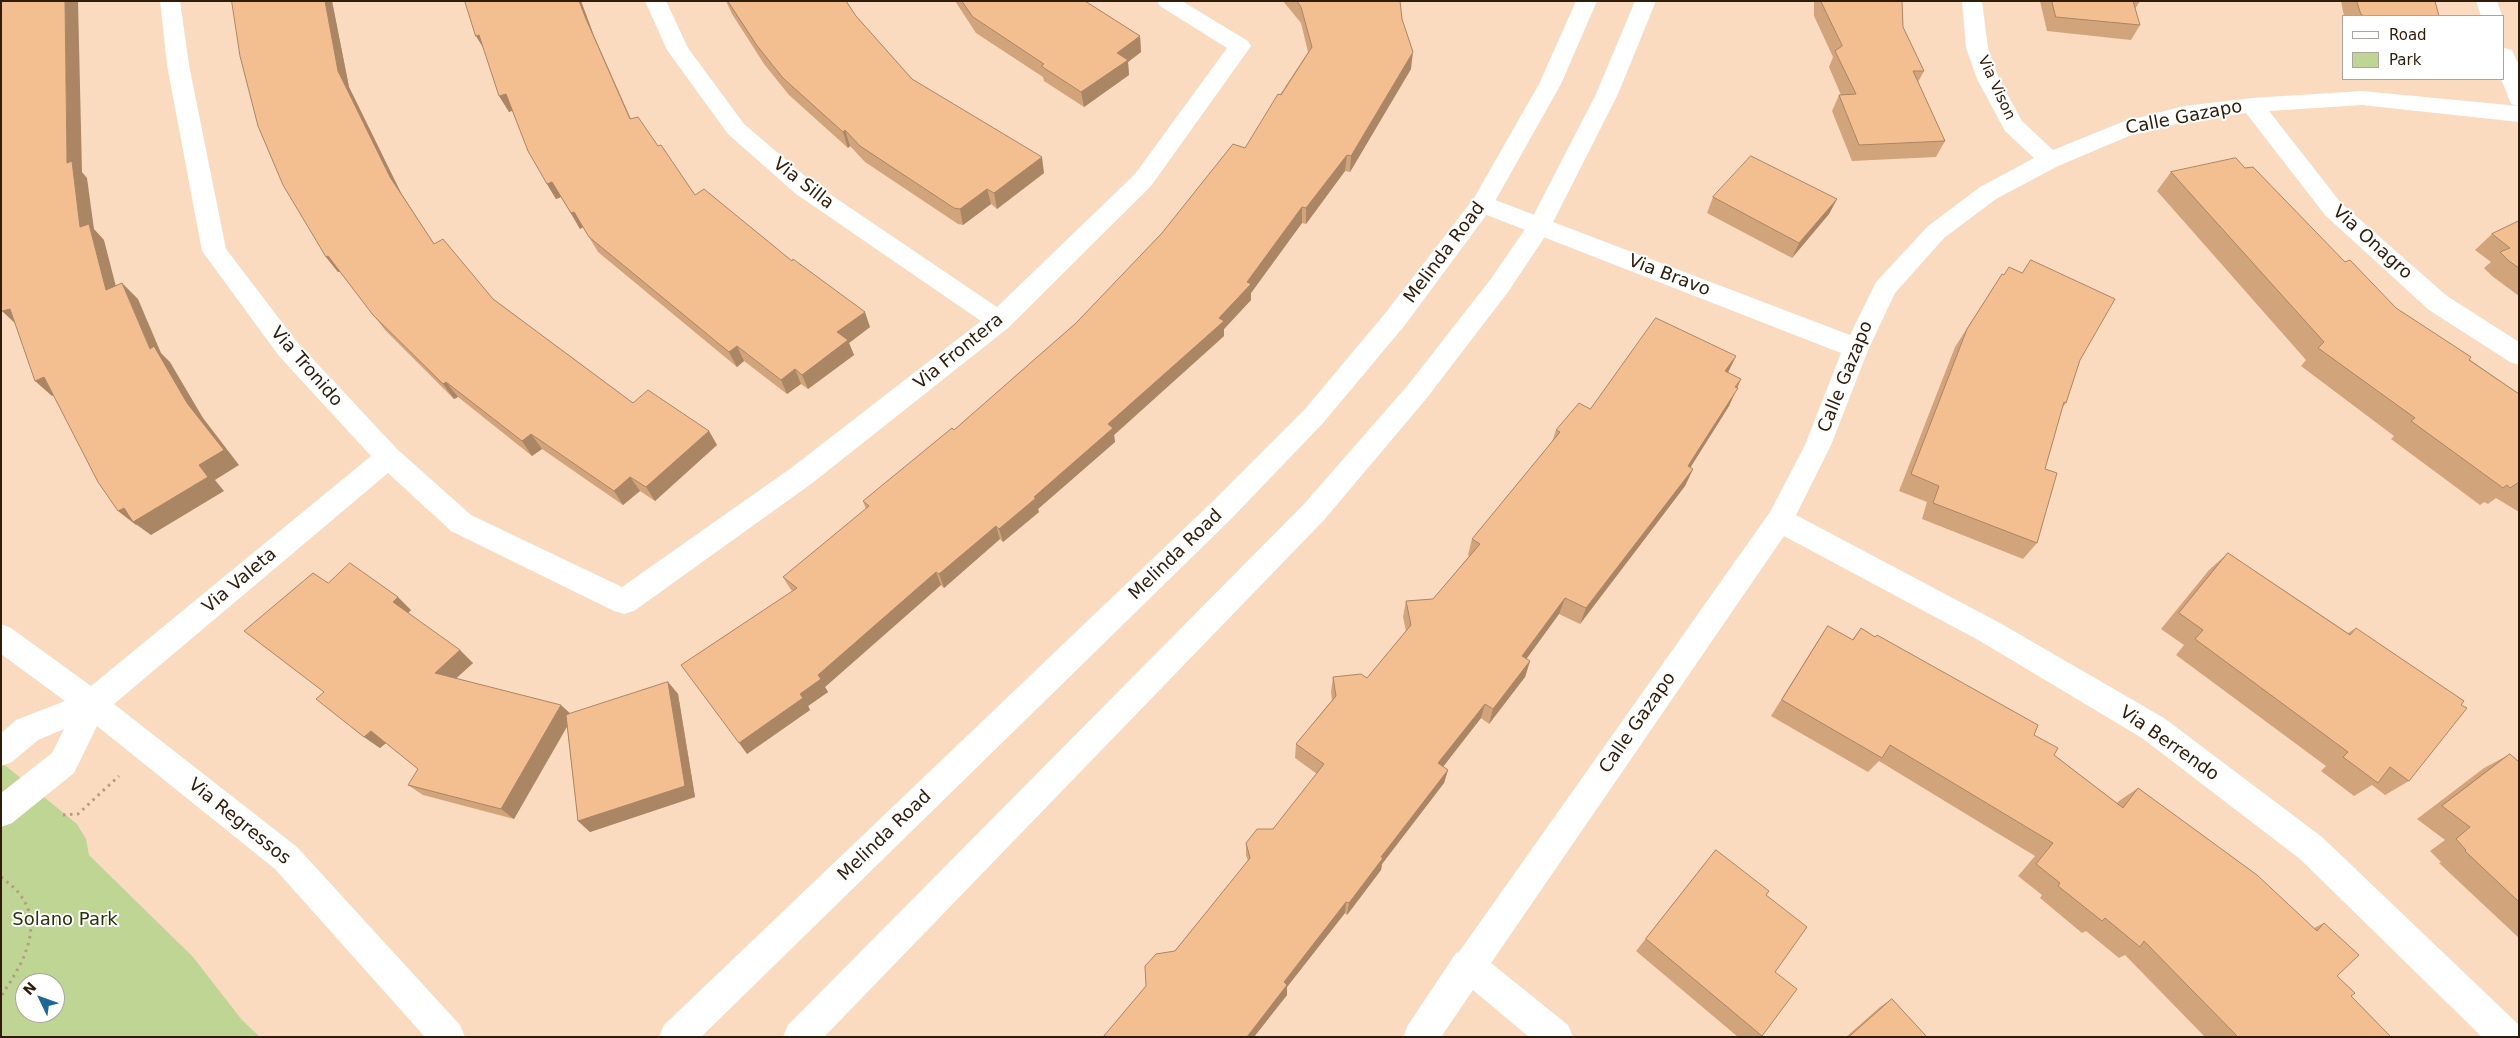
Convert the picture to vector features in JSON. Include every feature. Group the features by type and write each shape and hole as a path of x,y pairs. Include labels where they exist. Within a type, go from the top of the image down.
{"street":[{"name":"Via Tronido","path":"170,1 178,66 214,251 288,349 388,458 461,523 624,602"},
{"name":"Via Silla","path":"656,1 678,50 736,129 804,188 999,320"},
{"name":"Via Frontera","path":"624,602 801,476 999,320 1144,180 1240,46 1167,1"},
{"name":"Melinda Road","path":"676,1037 1221,512 1307,423 1402,311 1482,204 1550,84 1587,1"},
{"path":"800,1037 1314,512 1418,392 1499,286 1540,226 1607,94 1646,1"},
{"name":"Via Vison","path":"1972,1 1977,48 1988,79 2013,126 2050,160"},
{"path":"2486,1 2491,15"},
{"path":"2505,58 2519,99"},
{"name":"Calle Gazapo","path":"1420,1037 1468,965 1780,520 1818,445 1856,348 1885,288 1936,232 1988,193 2050,160 2122,130 2184,114 2252,105 2362,98 2519,114"},
{"name":"Via Onagro","path":"2252,105 2333,209 2438,303 2519,354"},
{"name":"Via Bravo","path":"1482,204 1856,348"},
{"name":"Via Valeta","path":"92,704 388,458"},
{"name":"Via Berrendo","path":"1780,520 1990,632 2153,728 2312,848 2507,1037"},
{"name":"Via Regressos","path":"1,636 92,704 286,858 448,1037"},
{"path":"1,752 27,730 92,704"},
{"path":"1,812 63,763 92,704"},
{"path":"1468,965 1556,1037"}],"path":[{"path":"1,877 23,899 31,928 24,961 1,996"}],"green space":[{"name":"Solano Park","path":"1,762 77,824 86,839 89,855 193,957 242,1020 260,1037 1,1037"}],"building":[{"path":"1,1 65,1 67,163 72,161 80,227 89,224 106,290 122,283 150,349 154,346 187,403 224,450 199,465 208,477 133,522 124,508 118,511 98,482 44,377 35,381 10,309 2,311 1,308"},
{"path":"232,1 325,1 338,71 390,177 434,244 443,239 493,299 633,403 648,390 709,431 646,487 630,477 614,491 531,434 522,441 446,382 443,384 373,315 328,256 326,257 283,185 258,126 240,56"},
{"path":"465,1 579,1 630,119 638,117 658,146 661,145 695,195 704,189 792,261 793,259 865,312 837,332 848,340 802,375 795,369 781,380 737,346 729,352 589,237 574,212 571,213 552,182 547,184 528,151 506,94 499,96 479,35 476,36"},
{"path":"728,1 846,1 856,16 912,79 1042,157 994,193 987,189 960,209 954,208 860,146 845,130 843,132 783,78 758,47"},
{"path":"962,1 1085,1 1140,36 1117,53 1128,60 1081,92 1041,66 1044,64 973,17"},
{"path":"1297,1 1400,1 1402,19 1413,52 1351,156 1347,155 1306,208 1302,207 1247,282 1251,284 1219,318 1224,321 1108,424 1113,428 999,529 996,526 939,574 936,572 818,675 821,679 800,694 803,698 739,743 681,665 797,588 783,577 869,506 863,501 952,428 954,430 1076,323 1162,233 1233,144 1245,148 1278,94 1281,95 1312,47 1301,7"},
{"path":"1821,1 1902,1 1903,27 1924,71 1913,71 1945,141 1859,145 1839,95 1856,94 1835,51 1842,46"},
{"path":"2052,1 2133,1 2140,25 2056,17"},
{"path":"2357,1 2435,1 2439,15 2362,15"},
{"path":"1751,156 1837,199 1799,243 1713,197"},
{"path":"2236,158 2245,168 2253,167 2345,262 2350,260 2396,308 2471,357 2469,360 2519,394 2519,482 2510,488 2507,485 2503,488 2411,421 2415,418 2318,348 2324,342 2171,172"},
{"path":"2519,221 2519,268 2500,252 2510,248 2492,234"},
{"path":"2031,260 2115,299 2080,360 2066,403 2064,402 2045,469 2057,473 2037,543 1933,503 1939,486 1911,474 1967,329 2002,274 2004,275 2009,267 2022,273"},
{"path":"1656,318 1736,356 1725,371 1741,379 1735,387 1738,388 1688,466 1693,469 1586,608 1565,598 1522,656 1530,661 1493,709 1485,704 1438,763 1448,770 1381,857 1383,858 1349,903 1346,902 1284,982 1287,985 1247,1037 1103,1037 1146,986 1145,966 1156,954 1175,951 1250,858 1246,843 1257,829 1273,829 1324,764 1296,744 1336,696 1333,677 1361,674 1367,678 1411,625 1406,601 1433,599 1480,544 1472,539 1560,432 1556,430 1579,403 1590,409"},
{"path":"2228,553 2350,635 2356,628 2464,701 2461,705 2467,708 2409,781 2390,767 2378,783 2343,757 2348,752 2195,639 2203,630 2179,613"},
{"path":"350,563 398,597 393,602 460,650 435,673 561,705 501,809 408,785 418,769 371,731 364,737 316,699 324,692 244,631 313,573 328,583"},
{"path":"1828,626 1853,640 1861,628 1875,637 1877,635 2038,725 2034,735 2058,748 2054,755 2123,808 2138,788 2257,875 2317,931 2324,923 2359,955 2337,976 2355,993 2351,996 2391,1037 2238,1037 2144,941 2140,947 2105,918 2102,921 2058,886 2060,883 2036,864 2053,843 1890,745 1882,758 1782,700"},
{"path":"668,682 685,786 578,821 566,715"},
{"path":"2510,754 2519,762 2519,902 2465,851 2456,839 2470,827 2442,806"},
{"path":"1716,850 1769,891 1766,895 1807,927 1775,972 1797,989 1762,1036 1646,939"},
{"path":"1892,999 1927,1037 1849,1037"}]}
